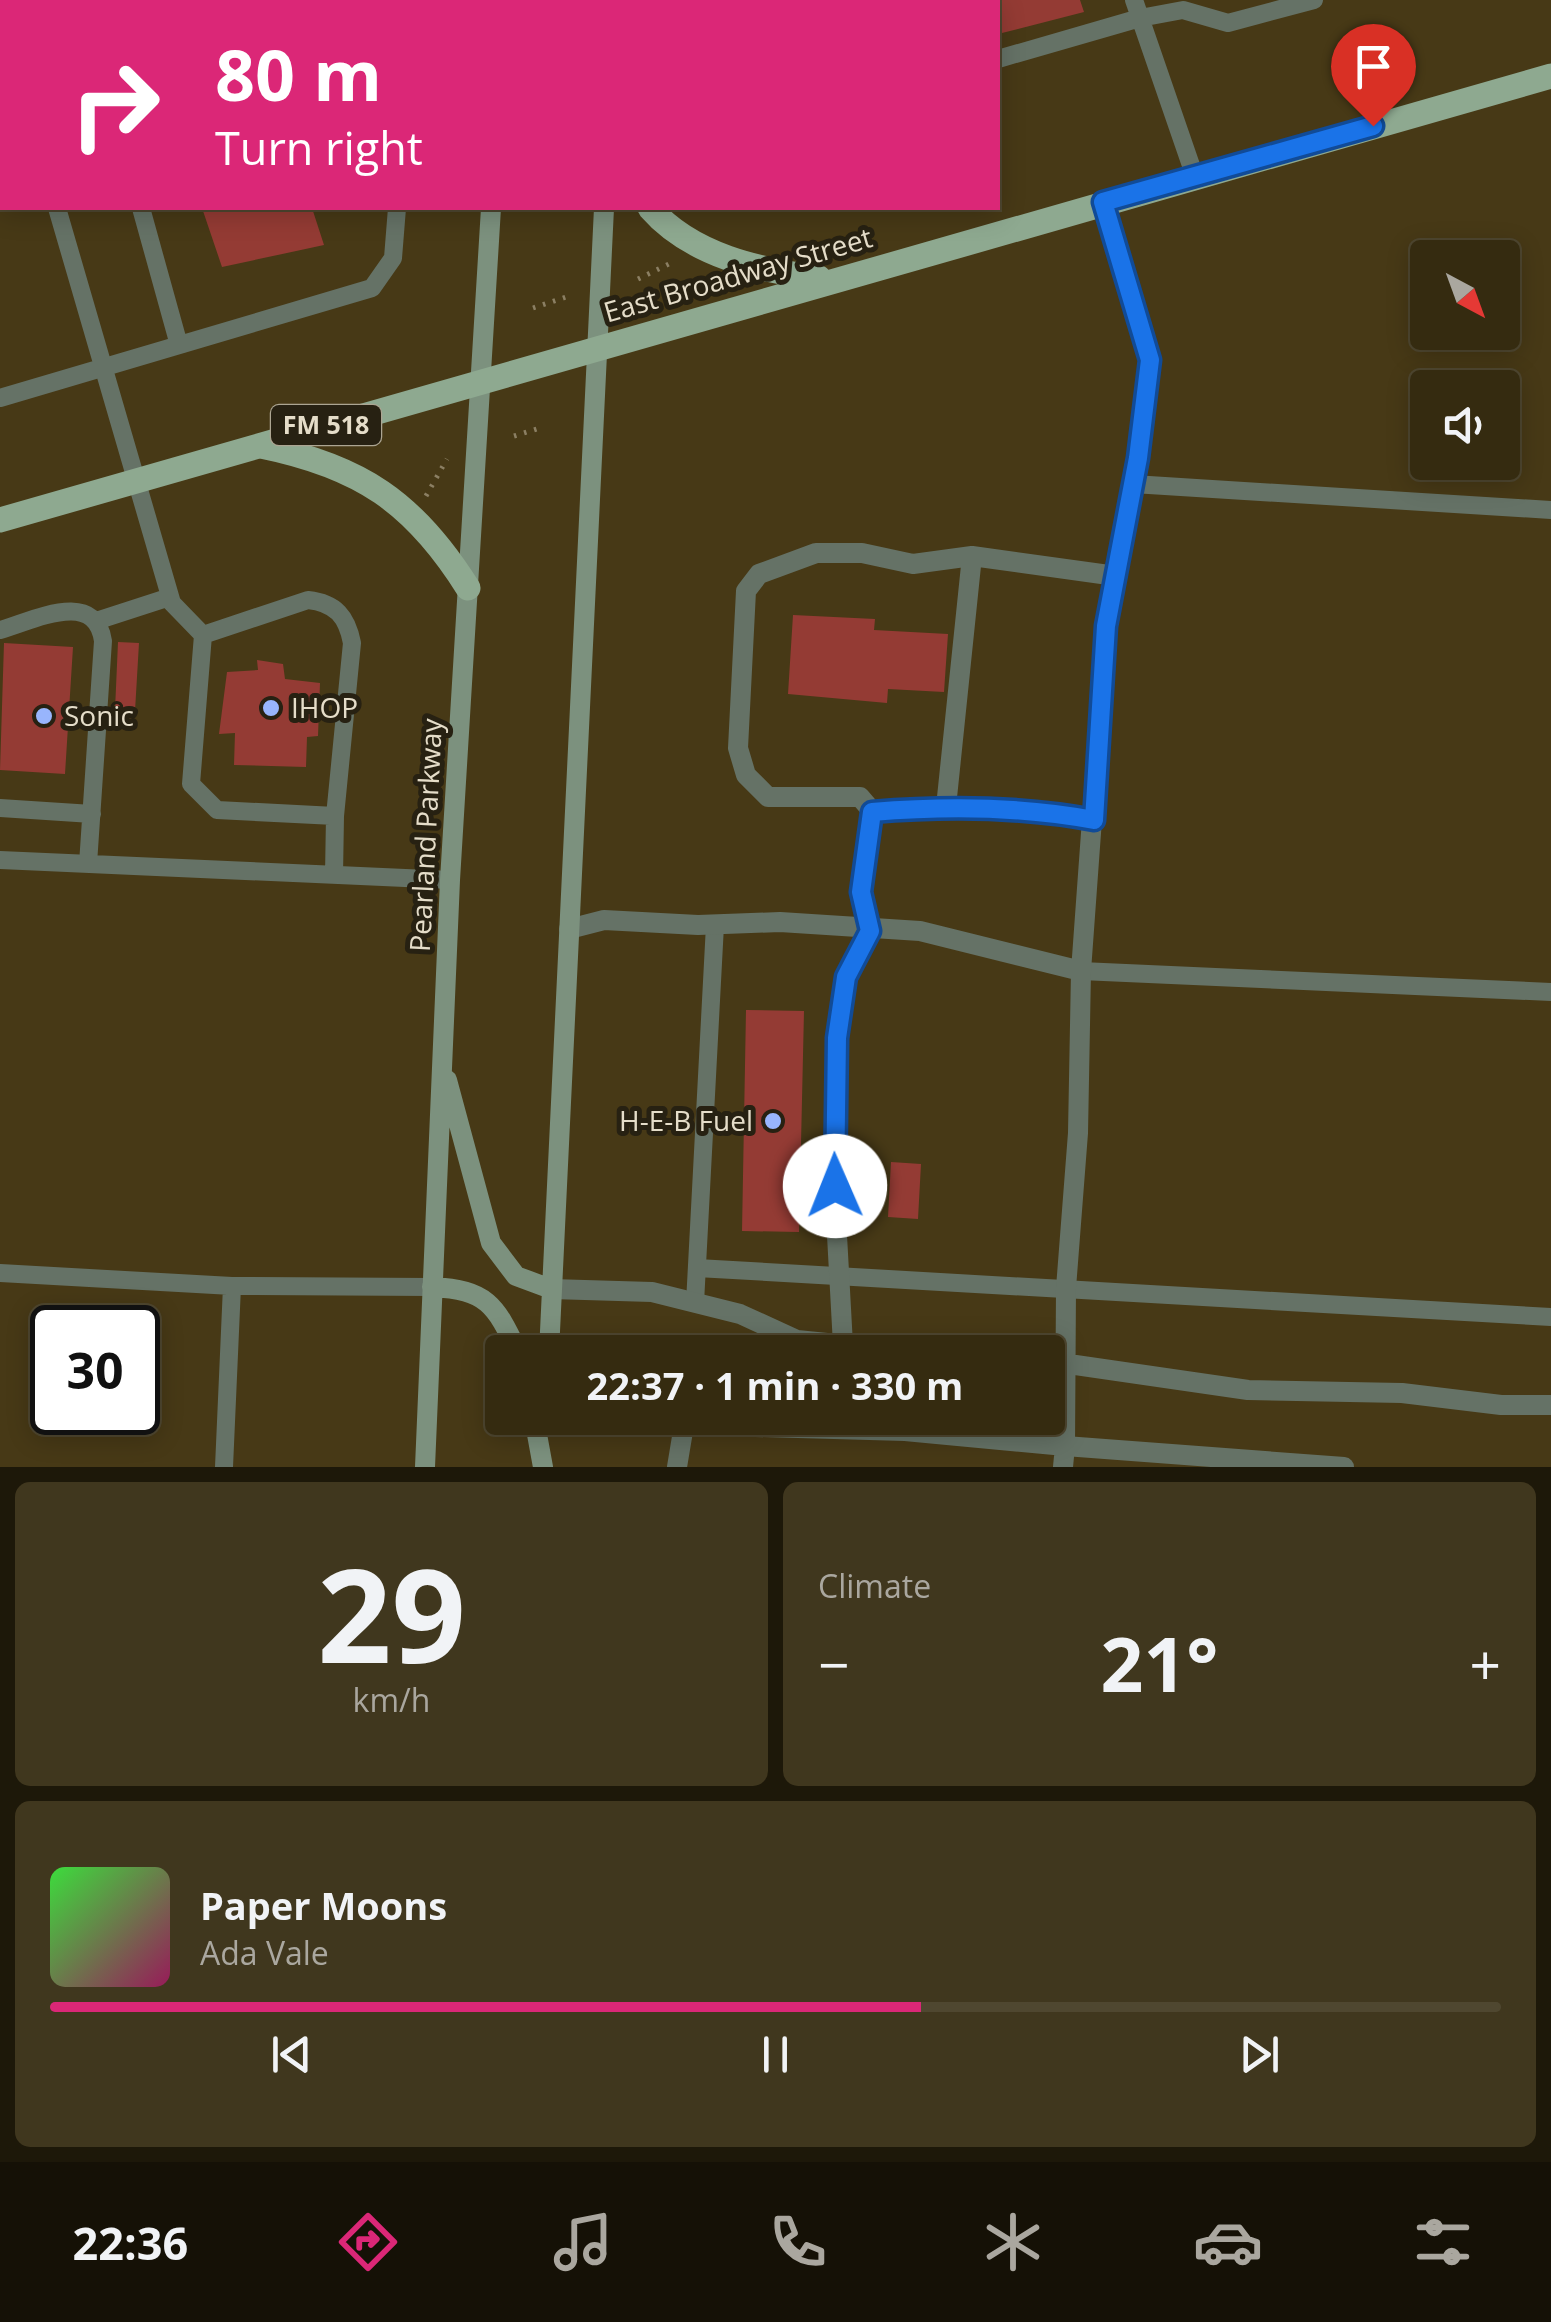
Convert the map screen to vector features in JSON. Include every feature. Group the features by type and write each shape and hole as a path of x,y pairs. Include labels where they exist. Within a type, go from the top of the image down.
{"main road":[{"name":"East Broadway Street","path":"0,520 1551,76"},
{"name":"Pearland Parkway","path":"425,1467 450,880 492,210"},
{"path":"550,1335 604,210"},
{"path":"653,210 689,239 722,257 778,273 829,280"},
{"path":"256,446 318,458 404,508 440,542 468,588"},
{"path":"442,1059 491,1243 516,1276 552,1289"},
{"path":"432,1288 471,1289 502,1318 510,1335"},
{"path":"537,1435 544,1467"},
{"path":"544,1467 546,1435"}],"street":[{"path":"1060,1335 1078,1133 1081,971 1106,626 1133,484 1150,360 1103,202"},
{"path":"842,1335 833,1162 837,1038 846,977 870,931 861,892 872,812 860,798 768,796 746,775 738,748 746,592 759,574 816,552 862,553 913,564 972,556 1116,576"},
{"path":"946,806 972,556"},
{"path":"872,812 946,806 1055,812 1094,820"},
{"path":"569,930 604,920 780,922 870,931 920,931 1081,971"},
{"path":"552,1289 652,1292 740,1314 786,1335"},
{"path":"1065,1362 1248,1390 1385,1392 1551,1406"},
{"path":"678,1467 684,1425 905,1431 1064,1457 1344,1467"}],"lane":[{"path":"1000,58 1137,9 1211,9 1228,23 1314,0"},
{"path":"1137,9 1195,177"},
{"path":"58,210 140,480 170,597 178,614 202,634"},
{"path":"142,210 179,345"},
{"path":"0,398 372,288 393,258 397,210"},
{"path":"1133,484 1551,510"},
{"path":"0,630 74,609 96,621 170,597"},
{"path":"202,634 308,600 324,602 348,623 352,644 335,816 334,875"},
{"path":"88,864 102,652 96,621"},
{"path":"202,634 190,784 217,810 335,816"},
{"path":"0,808 92,814"},
{"path":"0,860 450,880"},
{"path":"695,1302 715,924"},
{"path":"1081,971 1551,992"},
{"path":"697,1268 1551,1317"},
{"path":"0,1273 232,1286 432,1288"},
{"path":"224,1467 232,1286"}],"path":[{"path":"638,279 677,260"},
{"path":"533,308 569,296"},
{"path":"514,436 540,428"},
{"path":"424,499 446,459"}],"building":[{"path":"1000,0 1080,0 1084,12 1000,33"},
{"path":"203,210 313,210 324,245 222,267"},
{"path":"793,615 875,619 874,630 948,634 944,692 888,689 887,703 788,694"},
{"path":"118,642 139,643 135,711 115,710"},
{"path":"4,643 73,647 65,774 0,770"},
{"name":"IHOP","path":"257,660 283,664 285,679 320,683 318,736 307,737 306,767 234,765 235,733 219,734 227,672 258,670"},
{"name":"H-E-B Fuel","path":"746,1010 804,1011 799,1232 742,1231"},
{"path":"891,1162 921,1164 918,1219 888,1217"}],"place":[{"name":"IHOP","path":"271,708"},
{"name":"Sonic","path":"44,716"},
{"name":"H-E-B Fuel","path":"773,1121"}],"route":[{"path":"835,1186 837,1038 846,977 870,931 861,892 872,812 946,806 1055,812 1094,820 1106,626 1138,458 1143,392 1150,360 1103,202 1373,126"}]}
